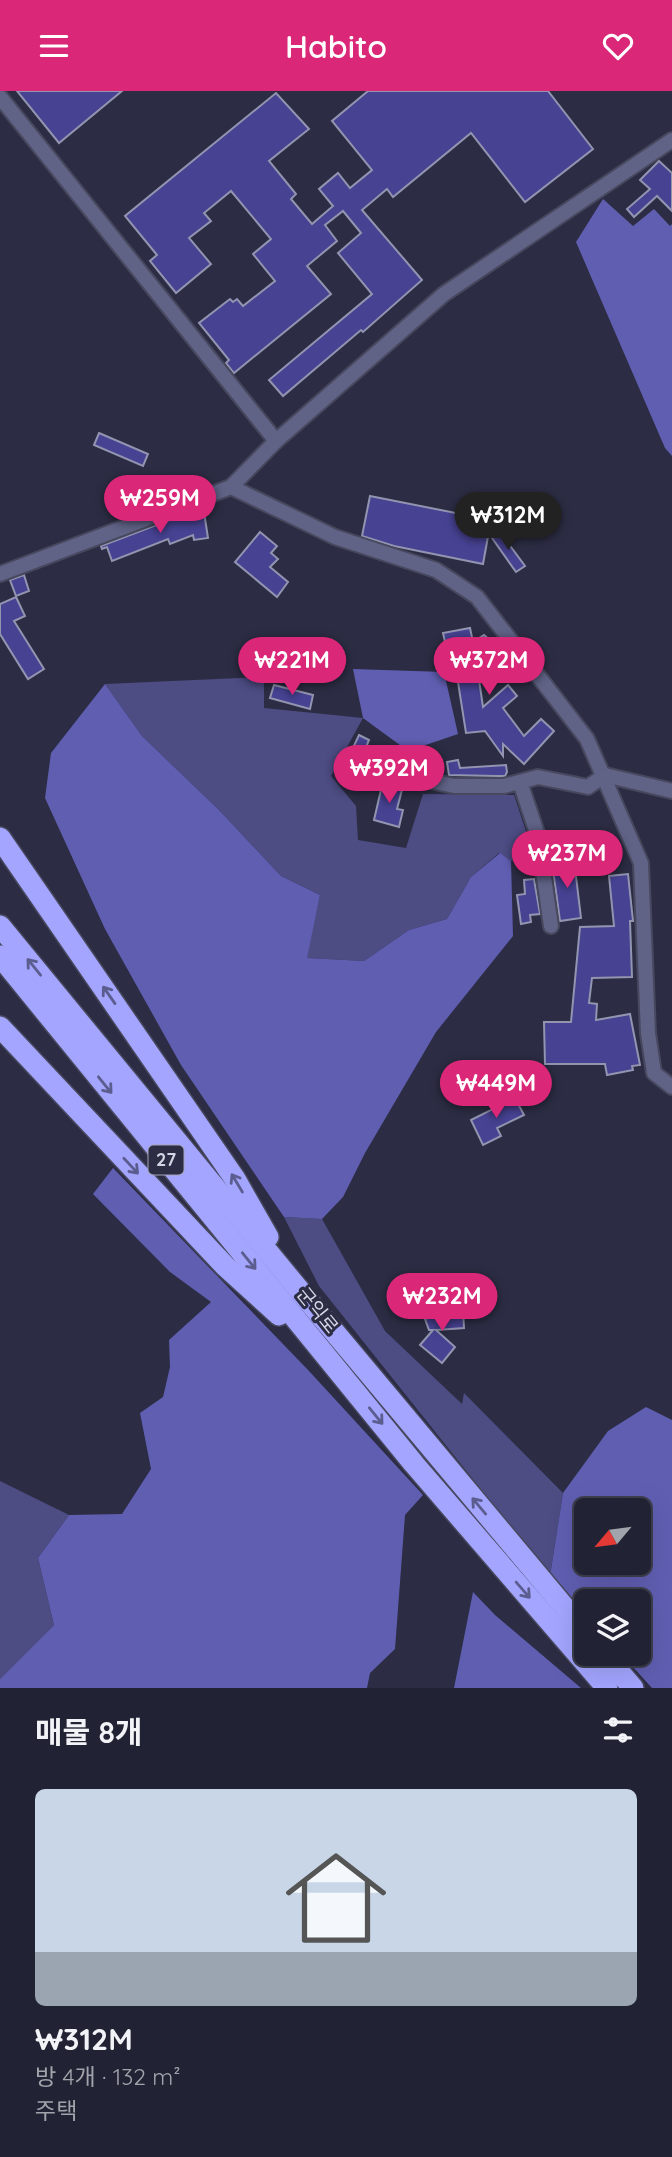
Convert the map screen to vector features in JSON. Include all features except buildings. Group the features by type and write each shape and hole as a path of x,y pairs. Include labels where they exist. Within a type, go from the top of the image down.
{"highway":[{"path":"0,838 235,1178 295,1285"},
{"name":"군익로","path":"0,926 574,1619"},
{"name":"군익로","path":"0,956 414,1464 607,1688"},
{"path":"0,1027 225,1266 332,1363"},
{"path":"614,1666 633,1688"}],"street":[{"path":"0,97 276,441"},
{"path":"0,574 231,487 276,441 443,294 672,140"},
{"path":"231,487 335,537 436,571 477,597 587,739 605,775 641,863 648,1033 654,1073 672,1087"},
{"path":"392,765 413,777 454,786 504,786 538,777 588,787 605,775 672,791"},
{"path":"520,782 538,837 551,926"}],"shaded area":[{"path":"603,199 633,226 654,209 670,226 672,224 672,456 665,448 576,242"},
{"path":"353,669 444,672 458,734 408,751 363,718"},
{"path":"264,677 264,708 363,718 331,776 356,806 358,840 406,848 423,794 514,795 535,859 511,861 499,853 471,877 447,919 409,930 364,961 306,958 320,895 281,876 219,810 142,736 105,684"},
{"path":"105,684 142,736 219,810 281,876 320,895 307,958 364,961 409,930 447,919 471,877 500,853 511,861 513,936 436,1032 365,1153 343,1197 322,1219 284,1217 181,1065 105,929 45,798 51,753"},
{"path":"113,1168 309,1371 423,1495 405,1515 395,1649 370,1673 367,1688 0,1688 0,1679 54,1625 38,1558 69,1515 122,1514 151,1469 140,1413 163,1397 170,1367 169,1340 211,1302 170,1272 93,1194"},
{"path":"284,1217 322,1219 385,1331 462,1404 464,1393 563,1493 550,1576 319,1286"},
{"path":"646,1407 672,1420 672,1688 652,1688 632,1666 651,1666 651,1589 574,1589 574,1603 550,1576 563,1493 608,1431"},
{"path":"0,1481 69,1515 38,1558 54,1625 0,1679"},
{"path":"473,1592 495,1615 581,1688 454,1688"}]}
